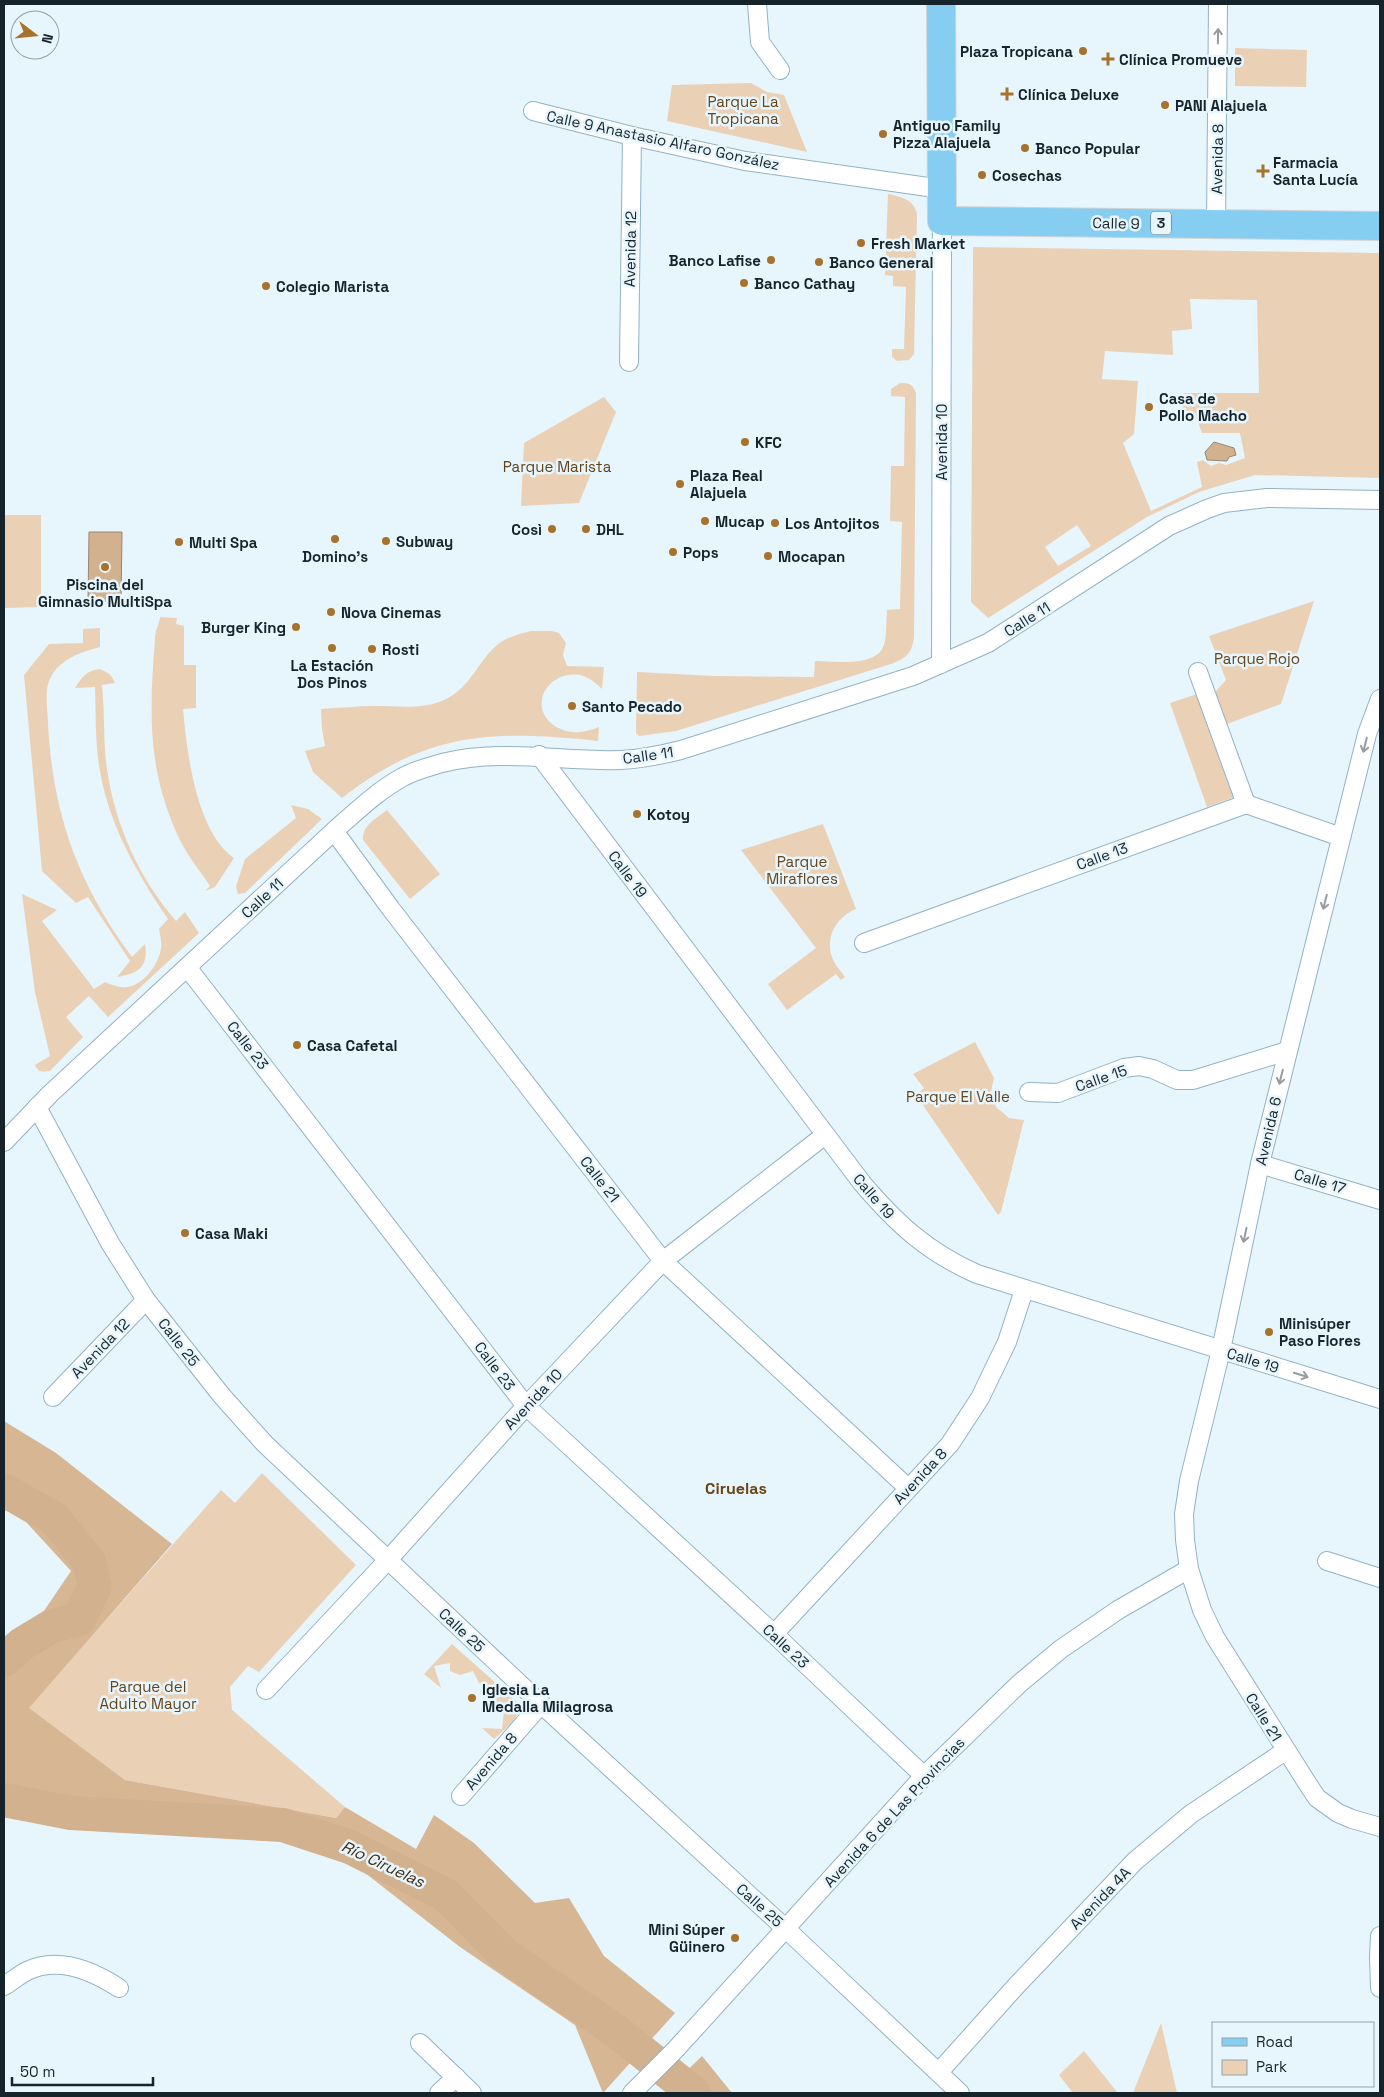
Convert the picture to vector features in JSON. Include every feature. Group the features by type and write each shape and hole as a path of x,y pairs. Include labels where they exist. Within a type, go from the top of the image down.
{"main road":[{"path":"941,4 942,220"},
{"name":"Calle 9","path":"942,220 1380,226"}],"street":[{"path":"757,4 760,42 780,70"},
{"name":"Avenida 8","path":"1216,224 1218,4"},
{"name":"Calle 9 Anastasio Alfaro González","path":"533,111 632,136 745,161 942,189"},
{"name":"Avenida 12","path":"629,362 632,136"},
{"name":"Avenida 10","path":"941,664 942,220"},
{"name":"Calle 11","path":"4,1142 37,1107 334,831 380,791 404,776 425,768 469,757 501,754 620,760 660,755 714,740 913,676 988,643 1163,530 1207,509 1224,503 1267,498 1380,500"},
{"path":"1198,672 1246,804 1341,837"},
{"name":"Avenida 6","path":"1189,1568 1184,1514 1190,1481 1222,1350 1260,1164 1287,1051 1367,734 1380,699"},
{"name":"Calle 19","path":"539,756 825,1135 890,1216 922,1244 959,1266 1024,1290 1380,1399"},
{"name":"Calle 13","path":"864,943 1246,804"},
{"name":"Calle 21","path":"334,831 391,909 663,1261 908,1488"},
{"name":"Calle 23","path":"187,967 526,1406 774,1634 924,1776"},
{"name":"Calle 15","path":"1029,1092 1058,1093 1124,1068 1139,1066 1177,1080 1194,1080 1287,1051"},
{"name":"Calle 25","path":"37,1107 110,1243 146,1300 222,1396 259,1437 387,1561 786,1928 960,2093"},
{"name":"Avenida 10","path":"266,1690 387,1561 526,1406 663,1261 825,1135"},
{"name":"Calle 17","path":"1260,1164 1380,1200"},
{"name":"Avenida 8","path":"774,1634 950,1444 980,1398 1007,1342 1024,1290"},
{"name":"Avenida 12","path":"53,1397 146,1300"},
{"path":"1327,1561 1380,1578"},
{"name":"Calle 21","path":"1189,1568 1202,1610 1215,1637 1285,1751 1309,1786 1327,1806 1352,1819 1380,1827"},
{"name":"Avenida 6 de Las Provincias","path":"633,2092 676,2050 924,1776 1020,1683 1062,1649 1118,1610 1189,1568"},
{"name":"Avenida 8","path":"461,1796 541,1704"},
{"name":"Avenida 4A","path":"939,2072 1017,1985 1135,1861 1190,1814 1285,1751"},
{"path":"1380,1936 1380,1988"},
{"path":"4,1986 28,1971 44,1967 61,1966 79,1968 100,1976 119,1988"},
{"path":"420,2044 472,2093"},
{"path":"439,2093 456,2077"}],"green space":[{"path":"1235,48 1307,50 1306,87 1235,86"},
{"name":"Parque La Tropicana","path":"751,83 767,92 784,95 807,152 667,121 672,85"},
{"path":"888,194 910,202 917,214 914,354 909,360 897,361 892,357 892,349 904,349 906,287 893,286 893,276 885,275"},
{"path":"973,247 1380,253 1380,478 1255,475 1199,492 1147,517 988,618 971,602","holes":["1190,299 1257,300 1259,393 1185,393 1181,416 1197,420 1202,433 1240,433 1245,458 1226,465 1219,463 1211,466 1203,460 1197,462 1202,487 1151,511 1123,443 1134,434 1138,381 1102,379 1105,351 1173,355 1172,331 1192,329","1077,525 1091,546 1058,566 1045,547"]},
{"path":"900,383 910,385 916,393 914,637 910,651 901,660 891,664 676,731 639,736 636,733 637,672 714,676 814,677 815,661 854,662 873,657 880,652 885,641 887,610 900,609 902,522 890,521 891,466 904,466 905,397 891,396 891,389"},
{"name":"Parque Marista","path":"604,397 616,412 579,503 521,506 524,443"},
{"path":"4,515 41,515 41,607 4,608"},
{"name":"Parque Rojo","path":"1314,601 1281,704 1227,724 1215,692 1226,680 1209,636"},
{"path":"160,617 177,618 176,624 184,626 184,665 196,665 196,708 183,709 191,768 202,811 211,830 221,846 234,858 215,887 205,891 210,886 182,844 162,793 156,768 153,744 152,693 155,636"},
{"path":"100,628 100,647 67,660 56,669 49,681 47,706 51,757 56,789 72,847 83,875 113,930 132,957 145,944 145,958 140,968 131,974 117,977 130,961 88,897 76,903 42,871 24,675 49,644 83,643 83,629"},
{"path":"531,631 559,633 566,643 563,655 567,666 604,667 602,689 592,680 583,676 567,675 555,680 546,688 542,700 543,712 546,718 555,726 567,731 576,732 599,727 598,741 526,736 463,740 433,748 404,759 373,776 342,798 313,772 305,751 325,746 321,709 368,706 425,706 444,700 460,690 490,652 500,643 513,636"},
{"path":"99,669 109,674 115,683 102,685 105,748 111,790 123,830 140,869 163,904 176,921 185,912 199,933 108,1017 89,996 66,1017 83,1037 50,1071 43,1071 37,1069 35,1065 50,1056 35,992 22,894 57,910 42,921 94,989 105,982 118,987 127,987 145,978 154,967 160,954 161,939 159,929 168,919 126,849 110,811 98,761 95,687 75,688 85,675"},
{"path":"1197,694 1234,797 1207,807 1170,703"},
{"path":"291,805 308,809 322,819 245,893 238,894 236,886 245,859 296,818"},
{"path":"387,810 440,874 410,899 363,840 367,826"},
{"name":"Parque Miraflores","path":"823,824 856,909 849,912 838,922 830,942 833,960 845,977 841,980 836,974 787,1010 768,984 816,948 741,850"},
{"name":"Parque El Valle","path":"975,1042 994,1078 991,1092 996,1107 1009,1118 1024,1120 1001,1212 998,1215 916,1095 924,1088 913,1074"},
{"name":"Parque del Adulto Mayor","path":"262,1473 356,1565 259,1672 248,1666 230,1687 232,1710 345,1807 336,1818 125,1780 28,1708 221,1490 235,1503"},
{"path":"452,1644 518,1703 520,1708 514,1721 494,1739 482,1728 502,1729 504,1710 490,1706 496,1691 479,1683 473,1671 460,1675 450,1671 450,1663 434,1666 441,1688 424,1674"},
{"path":"1161,2023 1177,2093 1133,2093"},
{"path":"1084,2051 1118,2093 1073,2093 1059,2075"}],"shaded area":[{"path":"1214,442 1234,448 1236,455 1229,457 1227,461 1207,460 1205,452"},
{"name":"Piscina del Gimnasio MultiSpa","path":"89,532 122,532 121,602 88,601"},
{"path":"4,1421 56,1453 172,1544 29,1708 125,1780 336,1818 345,1807 416,1849 434,1815 474,1843 535,1903 569,1898 604,1956 675,2013 603,2093 575,2025 460,1947 360,1869 277,1836 18,1815 4,1808 4,1670 71,1571 16,1511 4,1502"},
{"path":"702,2056 732,2093 664,2093"}],"waterway":[{"name":"Río Ciruelas","path":"4,1490 55,1519 89,1562 95,1586 79,1619 50,1627 22,1644 4,1660"},
{"name":"Río Ciruelas","path":"4,1800 71,1813 283,1825 350,1847 446,1895 504,1954 616,2031 694,2093"}],"place":[{"name":"Plaza Tropicana","path":"1083,51"},
{"name":"Clínica Promueve","path":"1108,59"},
{"name":"Clínica Deluxe","path":"1007,94"},
{"name":"PANI Alajuela","path":"1165,105"},
{"name":"Antiguo Family Pizza Alajuela","path":"883,134"},
{"name":"Banco Popular","path":"1025,148"},
{"name":"Farmacia Santa Lucía","path":"1263,171"},
{"name":"Cosechas","path":"982,175"},
{"name":"Fresh Market","path":"861,243"},
{"name":"Banco Lafise","path":"771,260"},
{"name":"Banco General","path":"819,262"},
{"name":"Banco Cathay","path":"744,283"},
{"name":"Colegio Marista","path":"266,286"},
{"name":"Casa de Pollo Macho","path":"1149,407"},
{"name":"KFC","path":"745,442"},
{"name":"Plaza Real Alajuela","path":"680,484"},
{"name":"Mucap","path":"705,521"},
{"name":"Los Antojitos","path":"775,523"},
{"name":"Così","path":"552,529"},
{"name":"DHL","path":"586,529"},
{"name":"Domino's","path":"335,539"},
{"name":"Subway","path":"386,541"},
{"name":"Multi Spa","path":"179,542"},
{"name":"Pops","path":"673,552"},
{"name":"Mocapan","path":"768,556"},
{"name":"Piscina del Gimnasio MultiSpa","path":"105,567"},
{"name":"Nova Cinemas","path":"331,612"},
{"name":"Burger King","path":"296,627"},
{"name":"La Estación Dos Pinos","path":"332,648"},
{"name":"Rosti","path":"372,649"},
{"name":"Santo Pecado","path":"572,706"},
{"name":"Kotoy","path":"637,814"},
{"name":"Casa Cafetal","path":"297,1045"},
{"name":"Casa Maki","path":"185,1233"},
{"name":"Minisúper Paso Flores","path":"1269,1332"},
{"name":"Iglesia La Medalla Milagrosa","path":"472,1698"},
{"name":"Mini Súper Güinero","path":"735,1938"}],"district":[{"name":"Ciruelas","path":"736,1488"}]}
